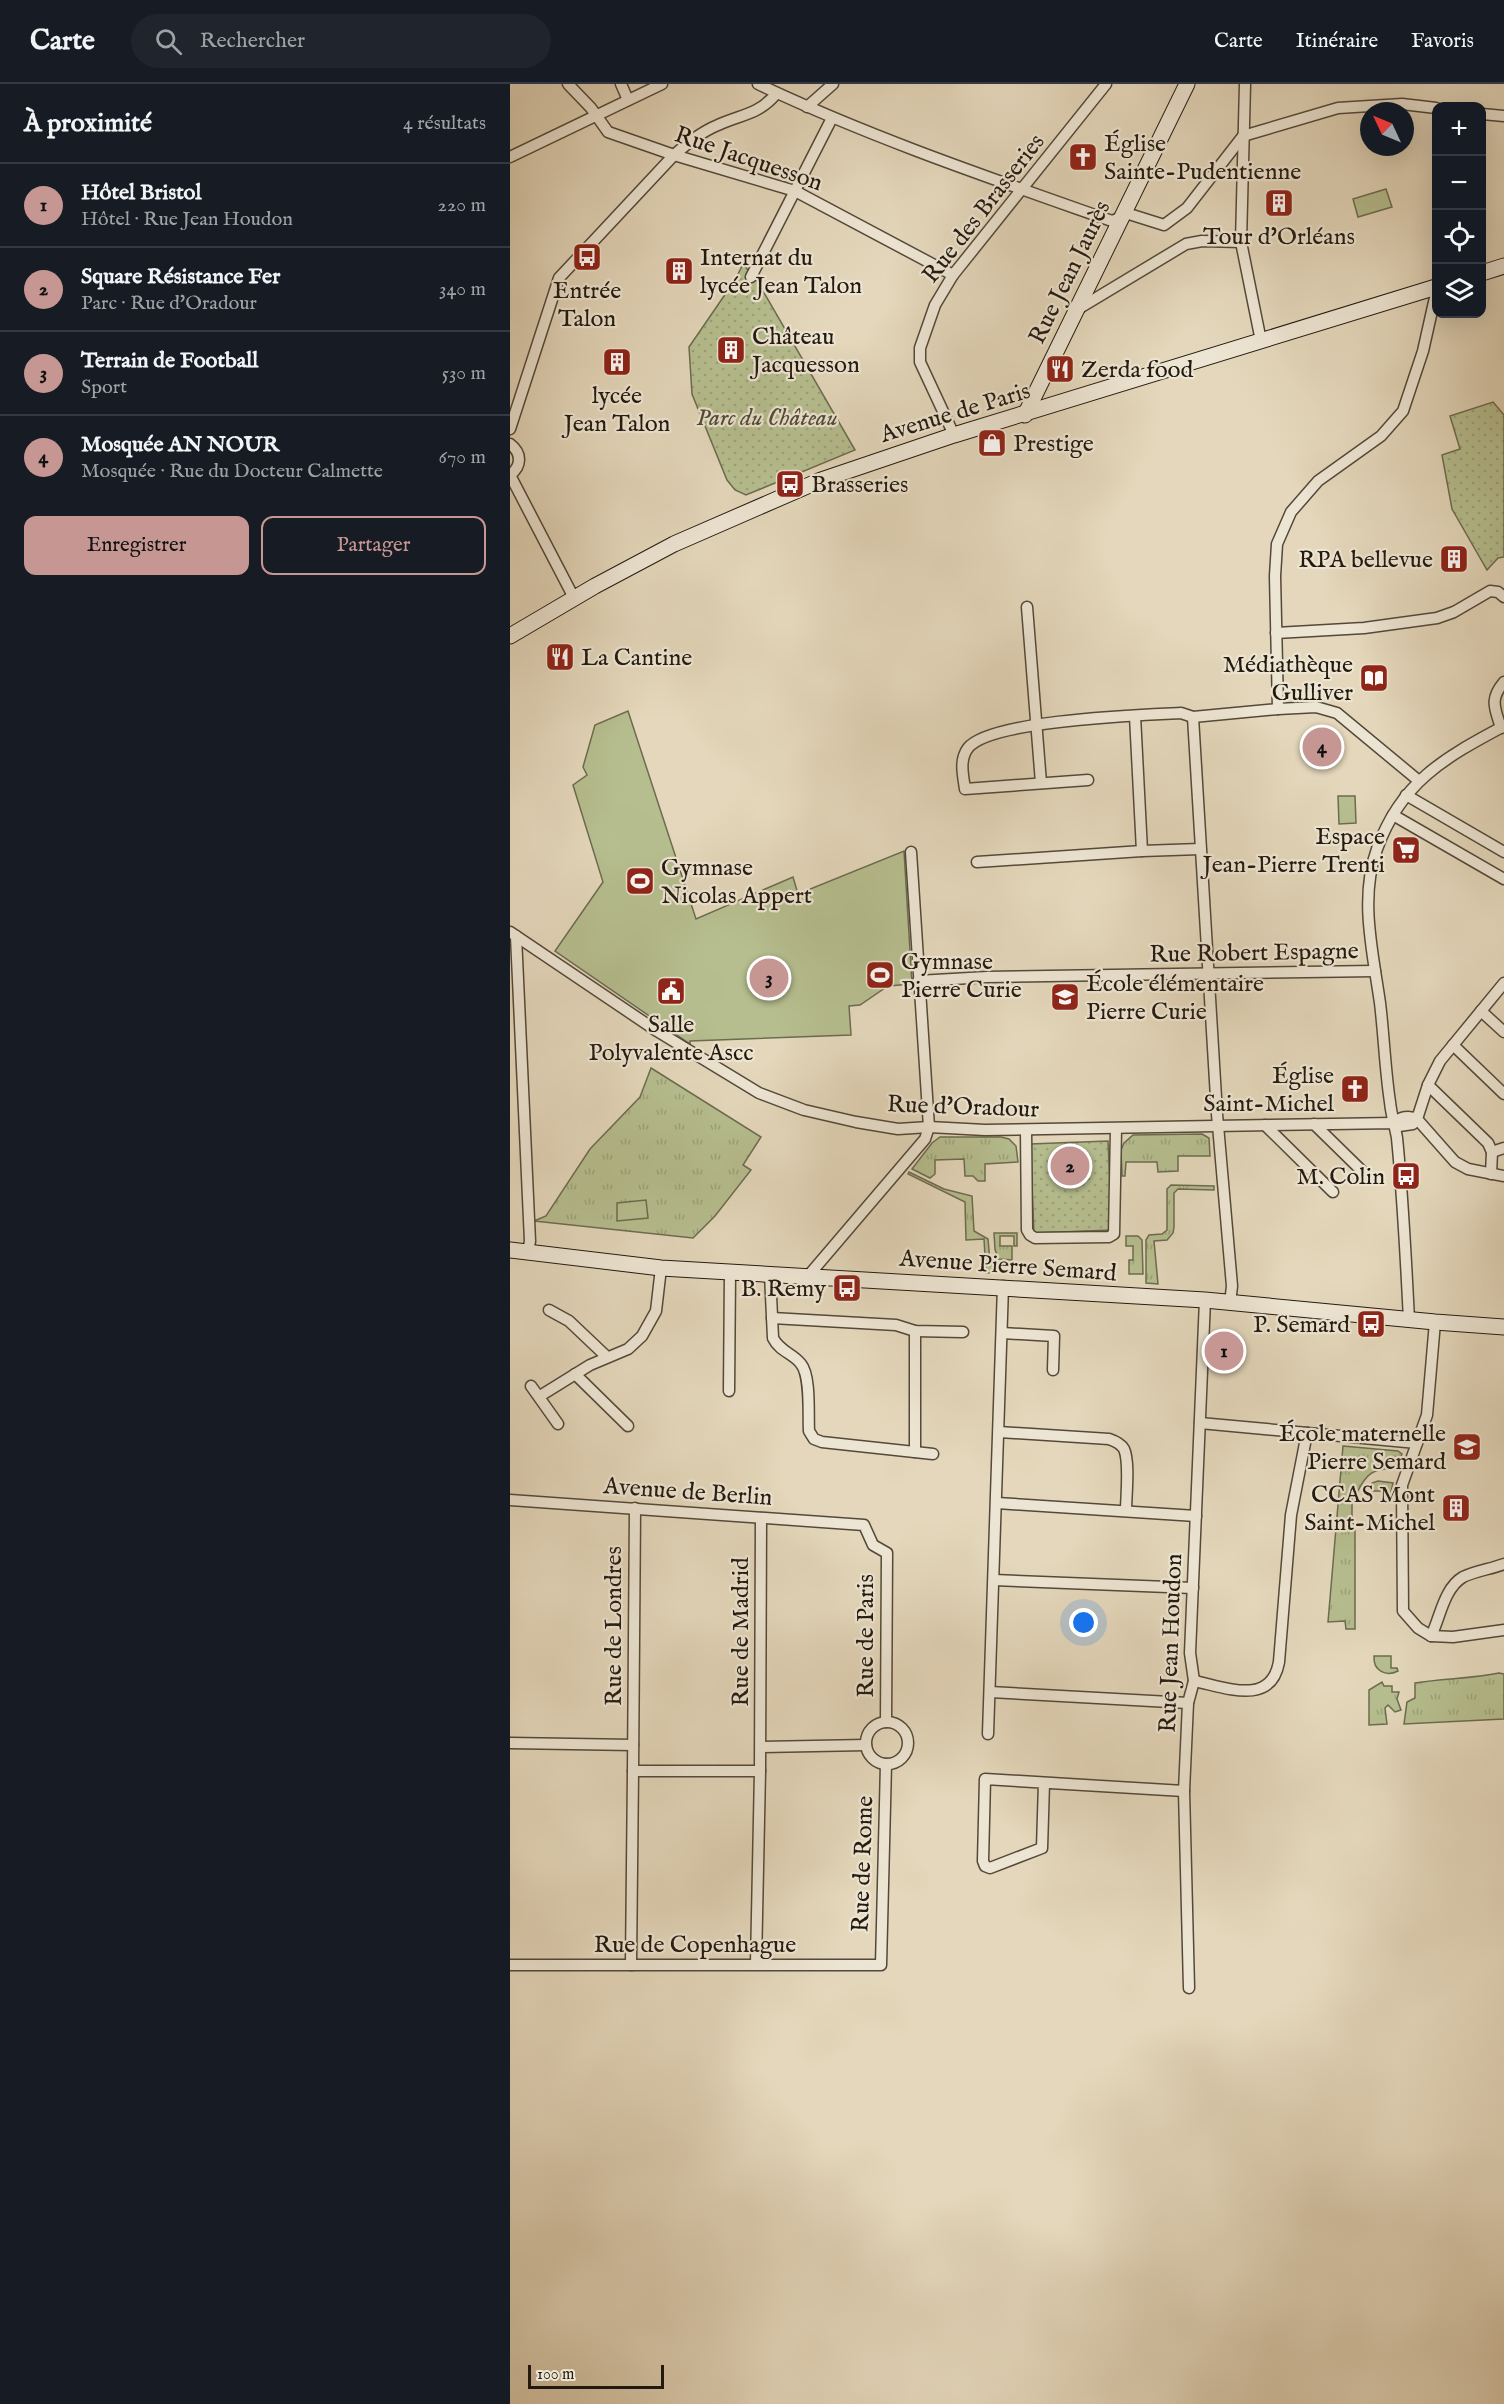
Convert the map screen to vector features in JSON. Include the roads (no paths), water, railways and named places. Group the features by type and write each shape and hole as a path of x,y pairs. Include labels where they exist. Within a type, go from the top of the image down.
{"main road":[{"name":"Rue Jean Jaurès","path":"1025,415 1117,219 1187,84"},
{"path":"1486,272 1504,266"},
{"name":"Avenue de Paris","path":"510,636 574,598 694,535 792,491 853,468 1432,289"},
{"name":"Avenue Pierre Semard","path":"510,1250 661,1268 1003,1286 1205,1300 1504,1327"}],"street":[{"name":"Rue Jacquesson","path":"568,84 608,132 674,155 795,191 953,275"},
{"path":"621,84 628,100"},
{"path":"510,157 662,84"},
{"path":"758,84 832,118 1023,188 1117,219 1129,214 1164,225 1187,208 1243,136 1338,108 1402,104 1432,107"},
{"path":"807,108 833,84"},
{"name":"Rue des Brasseries","path":"954,435 920,362 920,348 935,304 953,275 1106,84"},
{"path":"1245,84 1241,242 1261,341"},
{"path":"510,429 559,278 674,155 695,137 719,124 765,106 776,94"},
{"path":"1486,114 1504,116"},
{"path":"751,277 832,118"},
{"path":"1075,311 1186,244 1202,240 1241,242"},
{"path":"1278,709 1275,576 1277,544 1291,512 1318,481 1381,436 1404,411 1432,314"},
{"path":"510,444 515,448 519,457 517,468 510,475 574,598"},
{"path":"1276,633 1386,626 1437,618 1462,608 1490,591 1498,592 1504,597"},
{"path":"1028,607 1041,783"},
{"path":"1409,1320 1394,1123 1368,912 1370,880 1376,852 1393,815 1406,795 1444,760 1503,727 1494,700 1495,693 1504,682"},
{"path":"1088,780 965,789 962,769 968,749 976,741 986,736 1037,725 1180,713 1193,717 1316,707 1337,713 1419,781"},
{"path":"1135,716 1142,851"},
{"path":"1193,717 1218,1125 1232,1286 1230,1302"},
{"path":"1406,795 1504,852"},
{"path":"1393,815 1504,879"},
{"path":"977,862 1200,849"},
{"path":"809,1275 925,1139 929,1127 911,852"},
{"path":"513,934 515,1006 530,1240 528,1252"},
{"name":"Rue d'Oradour","path":"513,934 657,1031 759,1093 804,1110 856,1122 898,1129 929,1127 1026,1130 1394,1123 1398,1119 1407,1117 1417,1119"},
{"name":"Rue Robert Espagne","path":"918,981 987,977 1209,972 1375,971"},
{"path":"1504,983 1440,1061 1428,1085 1417,1119 1455,1162 1468,1169 1504,1176"},
{"path":"1481,1011 1504,1032"},
{"path":"1454,1045 1504,1094"},
{"path":"1428,1085 1488,1143 1492,1152 1491,1174"},
{"path":"1314,1124 1362,1171"},
{"path":"1265,1125 1333,1192"},
{"path":"1026,1130 1027,1230 1035,1238 1109,1237 1114,1234 1116,1231 1116,1129"},
{"path":"1492,1152 1504,1148"},
{"path":"540,1396 575,1374 628,1349 650,1327 656,1311 661,1268"},
{"path":"729,1391 730,1272"},
{"path":"770,1274 773,1338 778,1347 801,1364 806,1374 808,1431 814,1438 822,1442 933,1454"},
{"path":"988,1734 1003,1286"},
{"name":"Rue Jean Houdon","path":"1189,1988 1184,1791 1188,1703 1194,1682 1190,1653 1205,1300"},
{"path":"549,1310 569,1321 607,1357"},
{"path":"772,1318 896,1325 915,1332 963,1332"},
{"path":"1435,1322 1427,1415 1402,1485 1403,1611 1418,1628 1431,1636 1453,1637 1504,1630"},
{"path":"915,1332 915,1452"},
{"path":"1002,1333 1054,1336 1053,1370"},
{"path":"575,1374 628,1426"},
{"path":"531,1386 558,1424"},
{"path":"1200,1423 1417,1443"},
{"path":"999,1432 1109,1439 1116,1442 1123,1447 1126,1456 1125,1511"},
{"path":"1194,1682 1248,1691 1265,1687 1274,1678 1279,1662 1291,1515 1307,1433"},
{"name":"Avenue de Berlin","path":"510,1500 864,1525"},
{"path":"997,1503 1196,1516"},
{"name":"Rue de Londres","path":"632,1965 635,1508"},
{"name":"Rue de Madrid","path":"756,1964 761,1747 761,1518"},
{"name":"Rue de Paris","path":"864,1525 873,1545 887,1553 886,1722"},
{"path":"1431,1636 1454,1584 1463,1576 1504,1564"},
{"path":"994,1580 1193,1588"},
{"path":"990,1692 1188,1703"},
{"path":"886,1722 902,1729 907,1738 907,1746 900,1759 886,1764 873,1759 866,1745 870,1730 886,1722"},
{"path":"510,1743 633,1745"},
{"path":"761,1747 866,1745"},
{"name":"Rue de Rome","path":"881,1965 886,1764"},
{"path":"633,1771 760,1772"},
{"path":"1044,1783 1042,1848 990,1868 984,1866 985,1779 1184,1791"},
{"name":"Rue de Copenhague","path":"510,1965 881,1965"}],"place":[{"name":"Église Sainte-Pudentienne","path":"1083,157"},
{"name":"Tour d'Orléans","path":"1279,203"},
{"name":"Entrée Talon","path":"587,257"},
{"name":"Internat du lycée Jean Talon","path":"679,271"},
{"name":"Château Jacquesson","path":"731,350"},
{"name":"lycée Jean Talon","path":"617,362"},
{"name":"Zerda food","path":"1060,369"},
{"name":"Prestige","path":"992,443"},
{"name":"Brasseries","path":"790,484"},
{"name":"RPA bellevue","path":"1454,559"},
{"name":"La Cantine","path":"560,657"},
{"name":"Médiathèque Gulliver","path":"1374,678"},
{"name":"Mosquée AN NOUR","path":"1322,747"},
{"name":"Espace Jean-Pierre Trenti","path":"1406,850"},
{"name":"Gymnase Nicolas Appert","path":"640,881"},
{"name":"Gymnase Pierre Curie","path":"880,975"},
{"name":"Terrain de Football","path":"769,978"},
{"name":"Salle Polyvalente Ascc","path":"671,991"},
{"name":"École élémentaire Pierre Curie","path":"1065,997"},
{"name":"Église Saint-Michel","path":"1355,1089"},
{"name":"Square Résistance Fer","path":"1070,1166"},
{"name":"M. Colin","path":"1406,1176"},
{"name":"B. Remy","path":"847,1288"},
{"name":"P. Semard","path":"1371,1324"},
{"name":"Hôtel Bristol","path":"1224,1351"},
{"name":"École maternelle Pierre Semard","path":"1467,1447"},
{"name":"CCAS Mont Saint-Michel","path":"1456,1508"}],"park label":[{"name":"Parc du Château","path":"767,417"}]}
